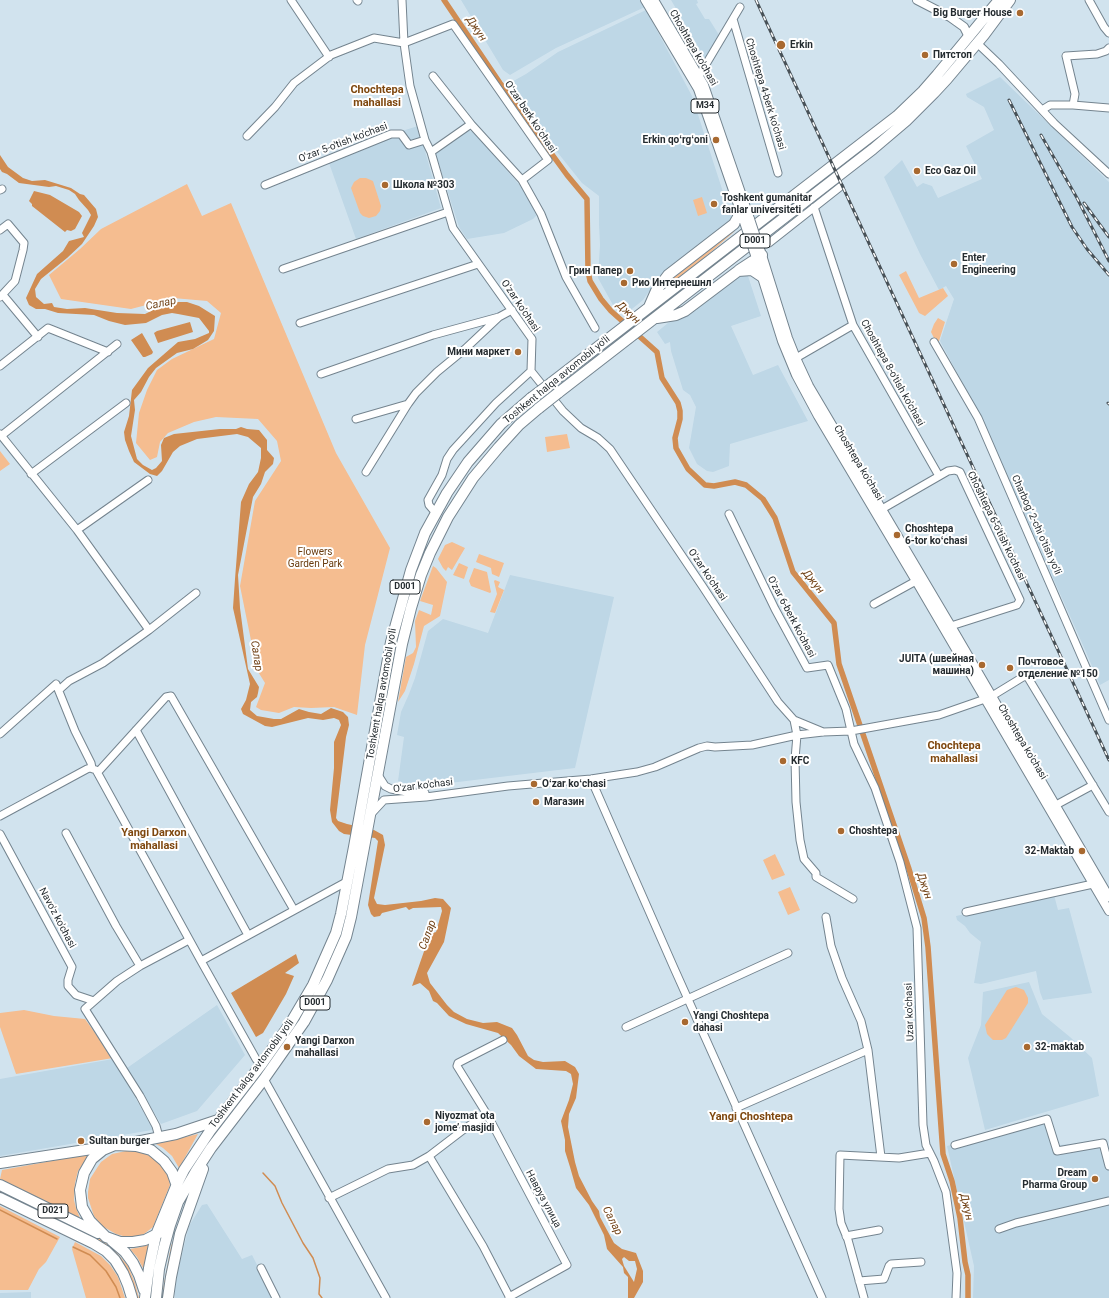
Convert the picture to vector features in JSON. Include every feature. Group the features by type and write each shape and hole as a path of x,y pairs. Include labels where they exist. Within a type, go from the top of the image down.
{"highway":[{"name":"Toshkent halqa avtomobil yo'li","path":"365,815 378,775 402,644 411,608 422,575 430,553 448,516 485,462 519,425 539,408 623,342 656,319 873,149 906,121 934,93 973,40 999,0"},
{"name":"Toshkent halqa avtomobil yo'li","path":"170,1225 178,1202 202,1161 298,1031 327,980 346,937 352,918 359,848 391,642 410,570 425,532 447,493 479,449 513,413 897,116 973,40 1010,0"},
{"path":"648,309 656,291 668,276 734,224 738,217 739,204"},
{"path":"656,319 676,315 685,311 758,255"},
{"path":"738,271 752,270 761,276"},
{"path":"391,642 402,644"},
{"name":"Toshkent halqa avtomobil yo'li","path":"156,1235 177,1184 195,1152 261,1065 290,1024 307,996 336,933 348,881 359,848"},
{"path":"341,914 352,918"},
{"name":"D021","path":"0,1163 176,1134 218,1120"},
{"path":"168,1298 174,1262 187,1210 203,1167 219,1136"},
{"name":"D021","path":"145,1298 142,1283 133,1263 121,1249 93,1225 85,1213 81,1200 80,1187 85,1170 92,1159 103,1150 115,1145 139,1146 153,1152 170,1167 177,1184 178,1202"},
{"name":"D021","path":"0,1185 106,1237 120,1242 145,1240 156,1235 170,1225"},
{"path":"0,1198 93,1243 106,1251 115,1260 123,1273 132,1298"},
{"name":"D001","path":"156,1298 159,1269 170,1225"},
{"name":"D001","path":"145,1298 149,1268 156,1235"}],"main road":[{"name":"Choshtepa ko'chasi","path":"645,0 708,95 758,255 796,358 809,386 916,581 988,697 1109,911"},
{"name":"Choshtepa ko'chasi","path":"654,0 696,78 739,204 747,220"},
{"path":"917,0 950,17 964,27 973,40"},
{"name":"Choshtepa ko'chasi","path":"758,255 761,276 782,341 796,375 818,416 882,509 951,626 988,697"},
{"name":"Choshtepa ko'chasi","path":"1026,762 1056,806 1109,897"}],"street":[{"path":"291,0 329,56"},
{"name":"O'zar ko'chasi","path":"402,0 404,43 410,86 425,140 431,152 453,228 532,339 531,371 563,411 580,428 598,438 610,449 778,702 794,720"},
{"path":"1089,0 1109,33"},
{"path":"696,78 740,6"},
{"name":"Choshtepa 4-berk ko'chasi","path":"732,20 778,173"},
{"name":"Oʻzar berk koʻchasi","path":"404,43 453,24 548,160 522,180"},
{"path":"247,136 275,107 294,83 329,56 374,38 404,43"},
{"path":"973,40 999,64 1042,110 1109,174"},
{"path":"1073,105 1075,94 1066,56 1097,54 1106,51 1109,48"},
{"path":"433,76 471,124 522,180 541,214 566,277 595,328"},
{"path":"1042,110 1050,106 1073,105 1109,108"},
{"path":"431,152 471,124"},
{"name":"O'zar 5-o'tish ko'chasi","path":"265,185 391,134 401,134 409,145 425,140"},
{"path":"770,243 840,187"},
{"name":"Choshtepa 8-o'tish ko'chasi","path":"814,207 853,325 939,476"},
{"path":"283,269 448,212"},
{"path":"0,230 8,224 24,243 24,250 14,281 2,296 38,336"},
{"path":"300,323 478,264"},
{"path":"366,472 408,404 424,384 500,317 512,310"},
{"path":"321,374 433,335 500,317"},
{"path":"796,358 853,325"},
{"path":"0,366 48,328 108,352"},
{"name":"Charbog' 2-chi o'tish yo'li","path":"934,342 978,418 1109,720"},
{"path":"118,344 1,435 77,530 149,630"},
{"path":"435,512 429,506 428,500 442,475 447,459 453,450 496,403 531,371"},
{"path":"31,474 126,403"},
{"path":"356,419 408,404"},
{"name":"Choshtepa 6-o'tish ko'chasi","path":"882,509 948,471 955,470 960,472 1020,600 1017,605 951,626"},
{"path":"77,530 148,480"},
{"name":"O'zar 6-berk ko'chasi","path":"729,514 775,610 807,668 828,665 853,730"},
{"path":"874,604 916,581"},
{"path":"59,690 69,682 103,663 149,630 196,593"},
{"path":"797,735 853,730 939,715 988,697 1027,676 1109,812"},
{"path":"0,734 56,684 75,731 91,763 189,940 256,1059 261,1065"},
{"path":"95,770 169,696 172,698 294,910"},
{"path":"794,720 823,732"},
{"path":"794,720 797,735 795,759 796,802 800,840 804,859 816,873 816,877 852,899"},
{"path":"136,730 248,935"},
{"name":"Uzar ko'chasi","path":"853,730 854,744 875,788 897,855 917,928 924,1126 926,1145 946,1192 957,1273 956,1298"},
{"name":"O'zar ko'chasi","path":"378,775 384,786 412,793 461,791 591,779 646,770 707,746 715,748 752,745 797,735"},
{"path":"0,816 87,768 95,770"},
{"path":"591,779 736,1108 822,1298"},
{"path":"1056,806 1093,785"},
{"name":"O'zar ko'chasi","path":"365,815 384,800 426,797 461,791"},
{"path":"66,833 116,926 140,966"},
{"name":"Navo'z ko'chasi","path":"0,834 72,967 68,980 68,986 76,995 94,1001"},
{"path":"201,961 348,881"},
{"path":"966,912 1093,884"},
{"path":"826,917 831,946 842,978 861,1021 868,1050 881,1157"},
{"path":"159,1137 156,1126 140,1096 85,1008 117,981 140,966 189,940"},
{"path":"626,1027 788,953"},
{"name":"Навруз улица","path":"503,1040 458,1063 458,1066 488,1116 567,1265 509,1298"},
{"path":"736,1108 868,1050"},
{"path":"264,1079 386,1298"},
{"path":"330,1198 388,1169 413,1165 429,1156 479,1119 488,1116"},
{"path":"955,1145 1047,1120 1057,1151 1103,1142 1109,1166"},
{"path":"864,1298 841,1222 839,1209 840,1155 899,1158 930,1153"},
{"path":"429,1156 483,1246 509,1298"},
{"path":"999,1229 1016,1223 1109,1201"},
{"path":"846,1236 879,1230"},
{"path":"860,1281 884,1279 891,1264 921,1262"},
{"path":"261,1268 276,1298"}],"shaded area":[{"path":"461,0 640,0 645,7 556,48 510,75 503,70"},
{"path":"671,0 697,0 698,3 696,4 705,19 709,19 719,35 719,38 706,60"},
{"path":"646,10 692,96 732,220 660,276 643,300 627,313 613,305 598,278 600,245 599,196 582,183 542,133 508,84 526,74 558,52"},
{"path":"1000,77 1109,182 1109,680 1100,685 983,421 940,341 954,299 946,286 939,290 920,254 884,177 902,160 917,187 923,183 932,186 938,198 982,179 966,146 994,130 984,107 967,97 966,94"},
{"name":"Школа №303","path":"418,126 441,208 356,239 329,163 402,131"},
{"path":"466,130 473,132 524,190 537,215 533,219 504,233 467,239 459,227 435,152"},
{"name":"Салар","path":"0,155 8,167 23,178 32,181 45,180 71,188 84,195 96,209 98,217 82,244 41,279 35,289 36,297 44,304 52,303 54,307 67,309 85,308 117,313 145,314 169,302 187,302 199,306 215,316 214,331 208,340 193,349 177,353 156,368 141,392 134,400 135,410 131,436 137,459 143,465 152,470 156,468 162,461 161,445 164,438 174,434 220,429 236,429 241,427 259,430 267,440 267,450 274,458 273,464 265,472 261,484 253,497 238,575 240,608 248,669 259,687 257,697 251,702 250,710 257,716 281,719 299,709 321,714 331,708 343,712 348,717 349,725 346,737 336,818 338,821 374,830 383,835 385,845 374,898 377,904 385,905 435,898 443,899 451,908 444,942 427,973 430,983 447,1005 454,1012 467,1019 483,1023 497,1022 512,1028 528,1056 534,1060 543,1062 565,1061 575,1067 579,1074 576,1098 569,1114 568,1127 575,1162 579,1176 599,1211 600,1217 614,1243 622,1249 636,1253 643,1271 643,1282 634,1298 628,1298 628,1277 624,1273 623,1267 607,1249 604,1235 589,1205 576,1188 565,1151 565,1140 561,1121 573,1084 571,1074 566,1071 536,1069 519,1056 511,1045 498,1033 466,1024 449,1016 437,1003 433,1001 429,991 420,983 412,986 430,934 436,932 442,911 441,907 413,908 409,910 406,907 382,913 380,916 374,917 371,914 368,905 378,841 375,838 344,834 339,831 332,822 330,810 334,768 334,742 341,725 339,720 334,718 323,720 308,718 272,727 265,726 243,714 241,709 246,700 250,684 233,608 241,502 249,484 258,472 261,458 261,448 248,437 237,434 197,439 180,446 173,452 162,471 157,476 150,474 134,462 125,440 124,432 129,416 132,390 148,368 178,342 195,339 209,333 209,331 199,318 172,313 162,315 146,323 125,325 94,315 58,313 45,309 36,309 29,305 26,298 37,274 63,251 69,241 84,237 82,233 91,215 75,194 69,190 56,186 49,187 19,183 2,172 0,169","holes":["624,1257 629,1261 635,1261 637,1269 634,1282 624,1266 622,1259"]},
{"path":"34,191 50,195 79,212 82,216 75,229 71,231 67,230 65,232 32,206 29,201"},
{"path":"740,276 748,276 761,316 731,326 753,375 778,365 808,421 730,444 729,466 713,472 707,471 697,464 689,448 696,407 690,395 683,390 671,351 670,342 665,344 657,332 668,323 693,312"},
{"path":"190,322 193,332 158,343 154,333 157,331"},
{"path":"142,333 153,352 145,357 143,357 131,340"},
{"path":"510,575 614,597 575,768 416,787 398,781 404,737 397,735 401,712 415,678 428,631 443,619 488,633"},
{"path":"1054,895 1058,910 1069,908 1092,993 1043,1000 1036,971 981,984 974,983 981,942 957,920 956,916"},
{"path":"296,954 299,963 285,973 294,976 286,994 263,1033 256,1037 231,993"},
{"name":"32-maktab","path":"1029,982 1042,1014 1070,1037 1092,1058 1099,1096 985,1130 968,1058 981,1025 983,992"},
{"path":"217,1005 245,1055 197,1111 161,1124 127,1068"},
{"path":"113,1059 152,1127 152,1130 0,1156 0,1079"},
{"path":"1046,1121 1059,1145 1105,1141 1109,1159 1109,1298 973,1298 974,1266 947,1146"},
{"path":"207,1204 242,1259 252,1255 274,1298 175,1298 175,1283 189,1226 202,1205"},
{"path":"31,1292 31,1298 0,1298 0,1293"}],"green space":[{"path":"360,178 366,178 373,181 381,206 380,211 376,216 369,218 360,213 351,188 354,182"},
{"name":"Flowers Garden Park","path":"187,184 202,216 231,203 336,453 390,548 365,645 357,715 334,707 294,707 279,713 261,710 256,707 265,683 257,670 240,586 255,501 281,461 277,441 258,419 216,417 194,422 168,433 160,442 157,457 150,460 136,443 139,413 147,390 157,370 172,359 214,339 221,313 207,301 173,298 131,309 61,299 49,275 101,229"},
{"path":"702,197 707,213 698,216 693,200"},
{"path":"735,231 688,272 660,293 672,278 728,234"},
{"path":"906,271 919,298 943,288 948,296 925,316 919,313 899,275"},
{"path":"938,318 945,322 939,341 936,342 931,332"},
{"path":"567,434 570,448 547,452 545,437"},
{"path":"0,451 10,464 0,471"},
{"path":"452,542 465,548 452,570 448,567 446,571 438,559 445,545"},
{"path":"479,554 504,563 499,577 492,574 491,568 476,562"},
{"path":"459,563 468,567 464,579 453,575"},
{"path":"433,566 447,582 440,616 424,626 405,691 398,702 406,657 413,653 416,647 415,621 419,610 431,615 433,605 420,601"},
{"path":"474,568 487,572 490,593 471,586 469,581"},
{"path":"495,580 500,582 498,587 504,590 495,613 490,612 497,594"},
{"path":"775,854 785,875 772,880 763,860"},
{"path":"790,887 800,910 788,915 778,892"},
{"path":"1016,987 1024,990 1028,998 1028,1003 1006,1038 1002,1040 993,1040 987,1034 985,1025 1007,990"},
{"path":"24,1010 54,1016 85,1019 113,1058 16,1074 0,1027 0,1013"},
{"path":"198,1134 179,1168 172,1156 156,1144"},
{"path":"126,1151 141,1152 154,1158 168,1173 170,1185 153,1227 144,1234 137,1236 123,1236 116,1234 102,1226 94,1216 88,1198 90,1179 101,1162 112,1154"},
{"path":"90,1154 78,1171 75,1183 74,1200 80,1218 0,1179 2,1170"},
{"path":"0,1190 94,1235 113,1248 128,1266 139,1298 135,1298 122,1264 0,1195"},
{"path":"190,1192 165,1298 162,1298 171,1246"},
{"path":"0,1206 60,1237 46,1262 39,1269 28,1290 0,1290"},
{"path":"75,1242 101,1256 110,1265 118,1277 125,1298 86,1298 72,1249"},
{"path":"149,1244 144,1270 137,1257 130,1249"}],"waterway":[{"name":"Джун","path":"444,0 500,83 567,175 587,199 588,271 590,281 601,299 611,311 657,352 662,378 678,403 680,419 675,438 676,448 688,469 705,485 714,486 735,482 746,485 763,499 775,518 793,572 834,623 839,664 909,869 924,918 928,947 943,1154 952,1181 960,1218 968,1275 968,1298"},
{"path":"263,1173 275,1186 282,1203 303,1243 313,1258 320,1278 319,1294 322,1298"},
{"path":"0,1210 57,1239"},
{"path":"73,1247 90,1255 106,1271 116,1287 120,1298"}],"railway":[{"path":"756,0 1109,760"},
{"path":"1009,100 1072,227 1087,249 1109,275"},
{"path":"1041,135 1077,198 1109,261"},
{"path":"1084,203 1109,237"}],"place":[{"name":"Big Burger House","path":"1020,13"},
{"name":"Erkin","path":"781,45"},
{"name":"Питстоп","path":"925,55"},
{"name":"Erkin qoʻrgʻoni","path":"716,140"},
{"name":"Eco Gaz Oil","path":"917,171"},
{"name":"Школа №303","path":"385,185"},
{"name":"Toshkent gumanitar fanlar universiteti","path":"714,204"},
{"name":"Enter Engineering","path":"954,264"},
{"name":"Грин Папер","path":"630,271"},
{"name":"Рио Интернешнл","path":"624,283"},
{"name":"Мини маркет","path":"518,352"},
{"name":"Choshtepa 6-tor koʻchasi","path":"897,535"},
{"name":"JUITA (швейная машина)","path":"982,665"},
{"name":"Почтовое отделение №150","path":"1010,668"},
{"name":"KFC","path":"783,761"},
{"name":"Oʻzar koʻchasi","path":"534,784"},
{"name":"Магазин","path":"536,802"},
{"name":"Choshtepa","path":"841,831"},
{"name":"32-Maktab","path":"1082,851"},
{"name":"Yangi Choshtepa dahasi","path":"685,1022"},
{"name":"Yangi Darxon mahallasi","path":"287,1047"},
{"name":"32-maktab","path":"1027,1047"},
{"name":"Niyozmat ota jome’ masjidi","path":"427,1122"},
{"name":"Sultan burger","path":"81,1141"},
{"name":"Dream Pharma Group","path":"1095,1179"}],"district":[{"name":"Chochtepa mahallasi","path":"377,96"},
{"name":"Chochtepa mahallasi","path":"954,752"},
{"name":"Yangi Darxon mahallasi","path":"154,839"},
{"name":"Yangi Choshtepa","path":"751,1117"}]}
